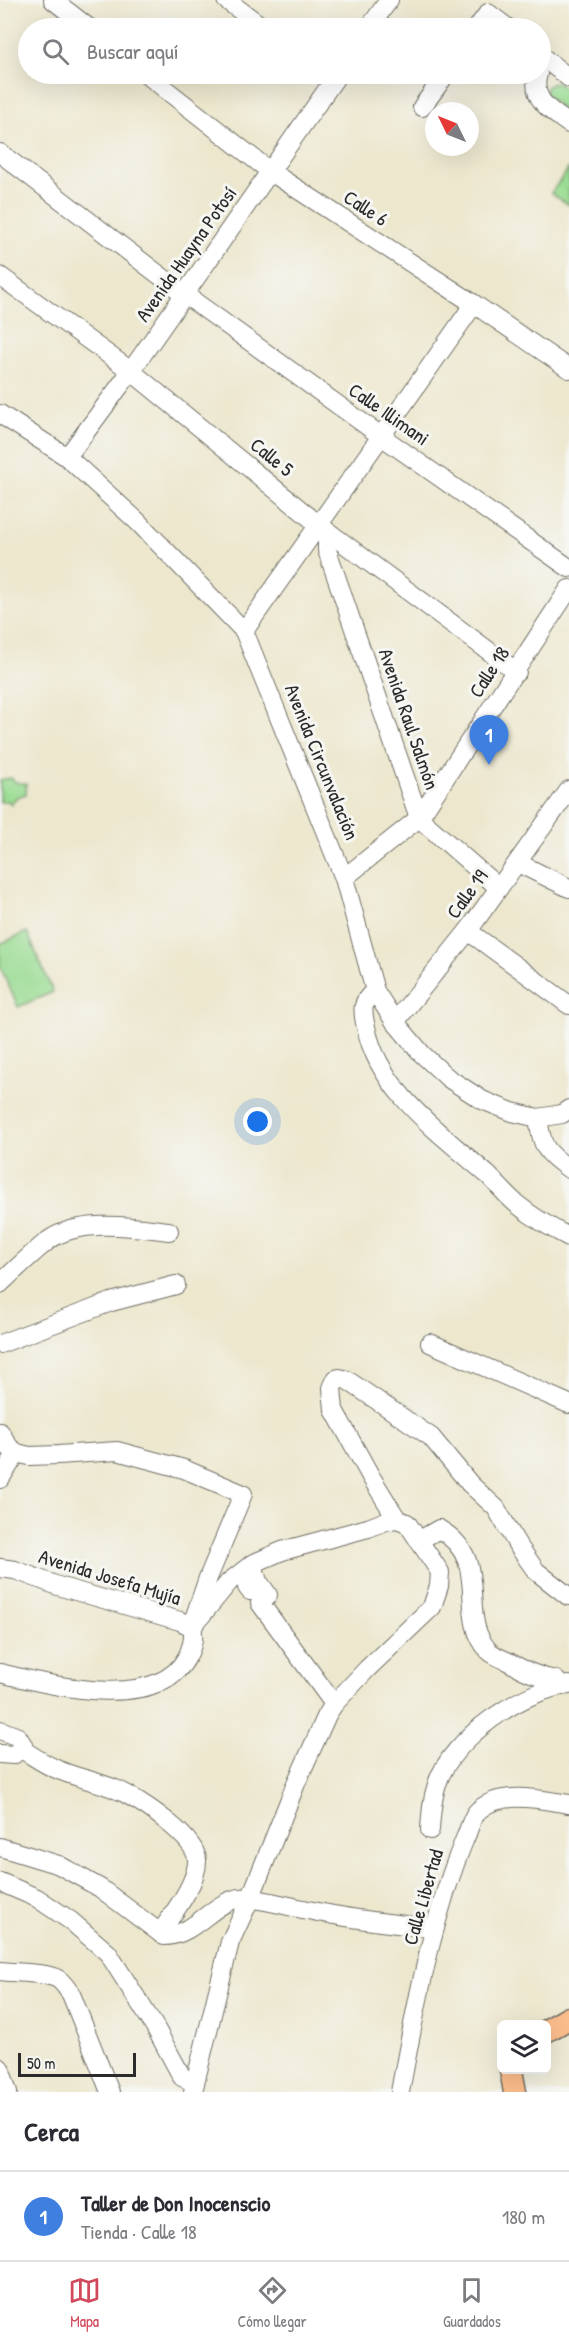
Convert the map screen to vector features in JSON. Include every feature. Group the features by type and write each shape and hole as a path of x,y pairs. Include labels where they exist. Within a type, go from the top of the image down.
{"main road":[{"path":"551,2028 569,2018"},
{"path":"512,2074 515,2092"}],"street":[{"path":"54,0 76,18"},
{"path":"226,0 250,18"},
{"path":"376,18 388,0"},
{"path":"551,69 569,78"},
{"name":"Calle 6","path":"159,84 271,172 474,304 569,369"},
{"name":"Avenida Huayna Potosí","path":"67,458 271,172 327,84"},
{"path":"422,107 439,84"},
{"path":"536,84 542,103 569,124"},
{"name":"Calle Illimani","path":"0,153 184,294 569,568"},
{"name":"Calle 5","path":"0,276 131,371 325,529 517,672"},
{"path":"244,631 325,529 381,436 474,304"},
{"name":"Avenida Circunvalación","path":"0,414 67,458 137,521 244,631 344,878 375,991 395,1022 422,1054 448,1078 482,1100 512,1112 538,1118 562,1114 569,1109"},
{"name":"Avenida Raul Salmón","path":"325,529 327,550 419,818 499,888"},
{"name":"Calle 18","path":"344,878 419,818 517,672 569,589"},
{"name":"Calle 19","path":"395,1022 468,931 569,790"},
{"path":"518,863 569,888"},
{"path":"468,931 569,1005"},
{"path":"375,991 367,997 362,1011 368,1038 384,1074 405,1099 517,1205 569,1237"},
{"path":"538,1118 541,1142 548,1152 569,1169"},
{"path":"0,1284 51,1239 65,1233 88,1227 119,1225 169,1231"},
{"path":"0,1344 111,1302 176,1285"},
{"path":"430,1343 569,1404"},
{"path":"0,1882 37,1898 63,1915 108,1953 155,2027 182,2077 194,2087 230,1942 250,1899 297,1780 334,1704 432,1606 439,1586 440,1572 407,1523 397,1519 334,1410 332,1388 334,1382 339,1378 347,1380 431,1437 470,1484 496,1508 536,1571 568,1596"},
{"path":"0,1432 9,1447 17,1453 29,1456 117,1451 184,1469 243,1494 208,1578 192,1627"},
{"path":"0,1479 17,1453"},
{"path":"192,1627 229,1582 252,1564 282,1551 397,1519"},
{"path":"420,1540 439,1529 454,1542 468,1560 475,1621 479,1636 490,1652 529,1674 556,1680 565,1686"},
{"path":"252,1564 257,1578 247,1587 250,1591 261,1585 268,1594 260,1603 334,1704"},
{"name":"Avenida Josefa Mujía","path":"0,1568 15,1570 58,1586 180,1621 192,1627 194,1635 191,1649 184,1663 169,1676 145,1685 97,1692 72,1689 0,1673"},
{"path":"430,1830 431,1809 437,1782 453,1755 468,1737 520,1701 565,1686"},
{"path":"0,1730 18,1737 23,1745 13,1755 0,1754"},
{"path":"21,1749 53,1768 126,1794 167,1822 195,1850 196,1872 160,1934"},
{"name":"Calle Libertad","path":"400,2092 435,1928 459,1852 473,1819 479,1809 498,1800 515,1798 569,1804"},
{"path":"0,1847 59,1865 100,1888 164,1936 172,1936 231,1901 243,1897 341,1917 435,1928"},
{"path":"0,1971 43,1975 57,1978 63,1984 71,1994 110,2092"},
{"path":"0,2068 8,2092"}],"green space":[{"path":"555,82 569,91 569,115 545,94 546,87"},
{"path":"569,168 569,205 551,193"},
{"path":"11,778 15,782 26,784 26,794 17,797 11,804 8,801 0,802 0,780"},
{"path":"27,932 53,992 18,1007 0,966 0,944"}],"place":[{"name":"Taller de Don Inocenscio","path":"489,765"}]}
